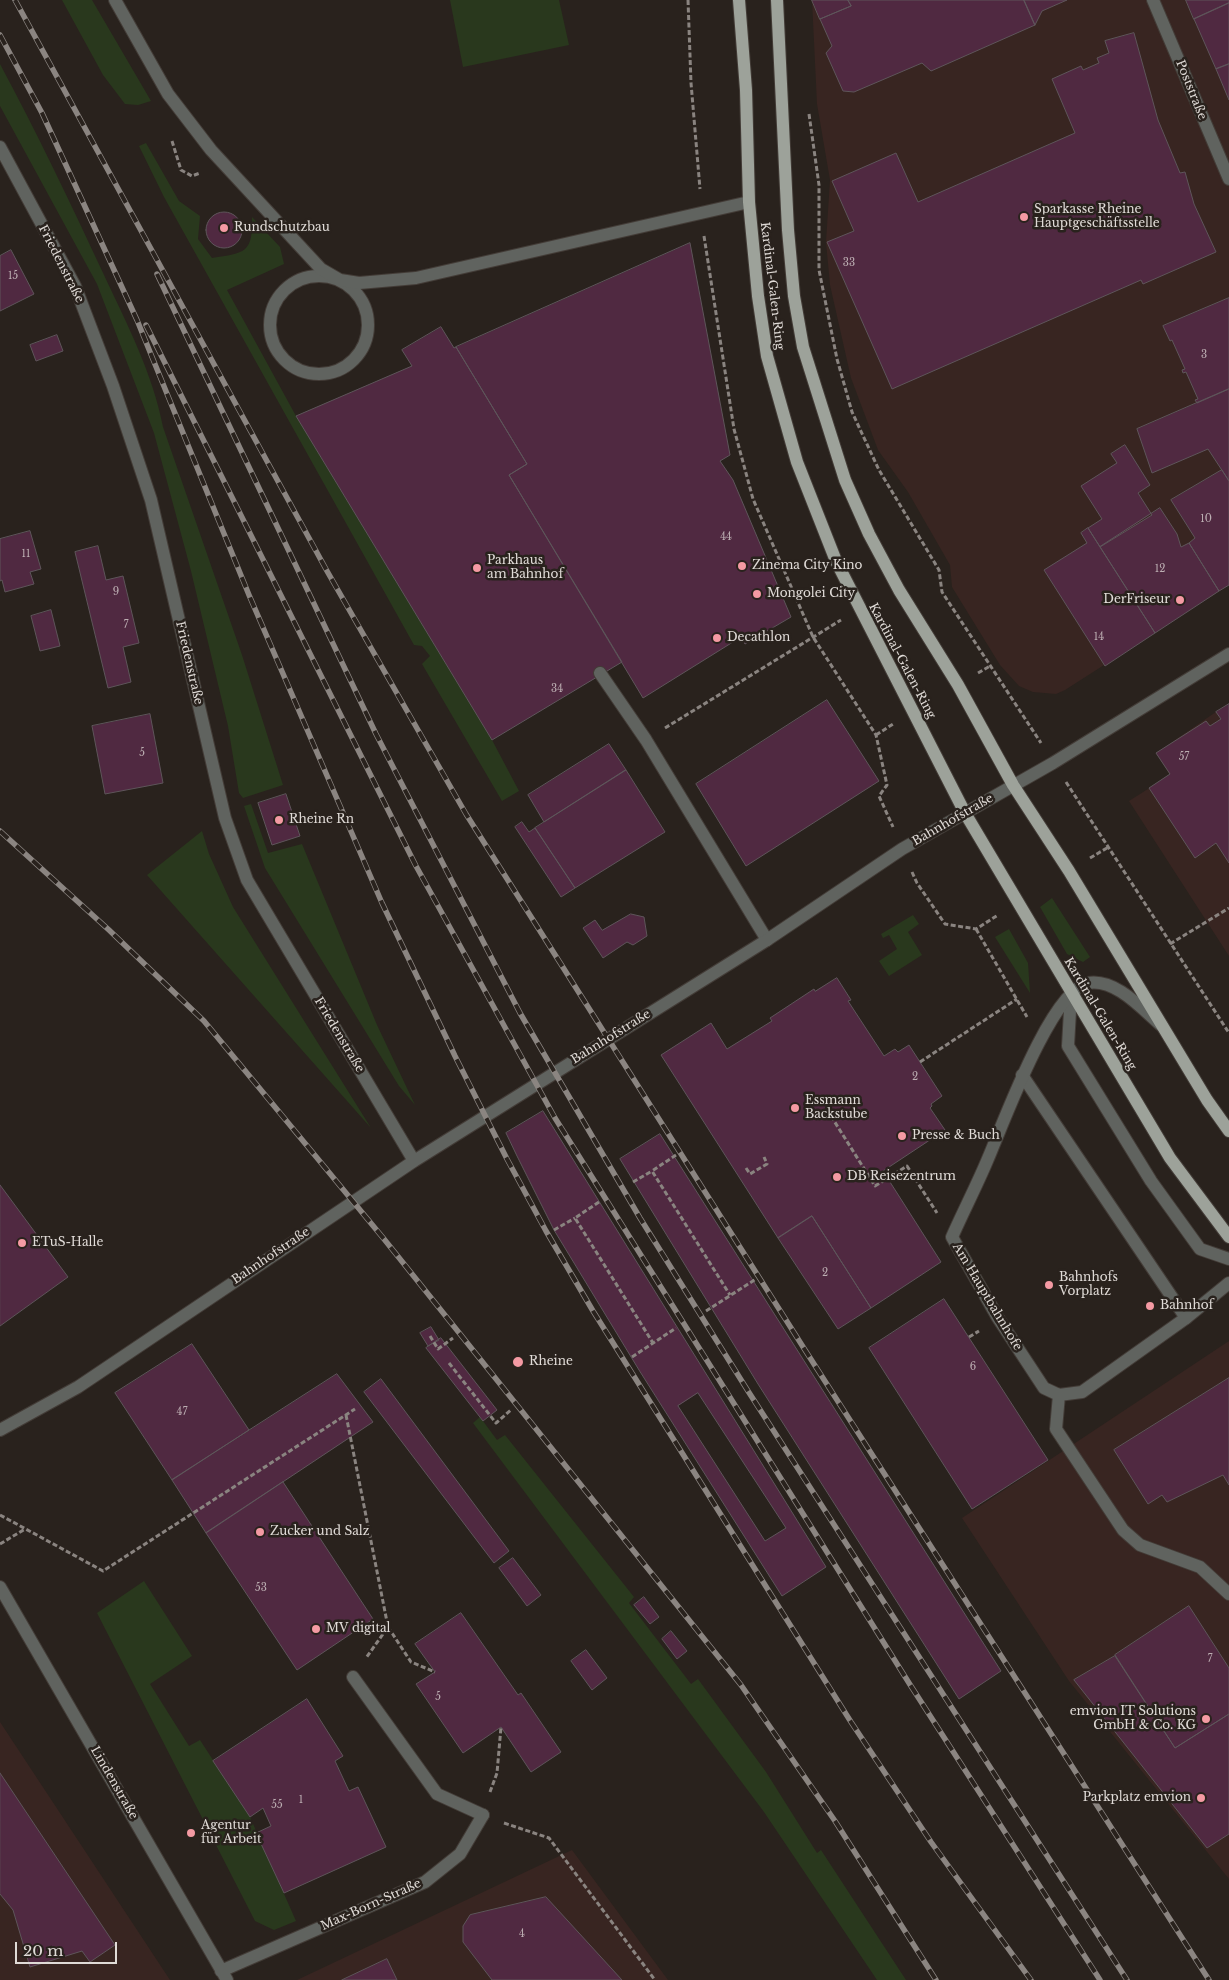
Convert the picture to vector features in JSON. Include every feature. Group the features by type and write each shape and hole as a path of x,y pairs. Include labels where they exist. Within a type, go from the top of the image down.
{"main road":[{"name":"Kardinal-Galen-Ring","path":"739,0 746,90 748,202 767,356 797,462 836,561 965,813 1070,993 1170,1158 1229,1237"},
{"name":"Kardinal-Galen-Ring","path":"777,0 788,230 794,296 803,347 842,471 869,534 1013,785 1229,1131"}],"street":[{"path":"115,0 168,94 211,150 321,269 340,280 353,289 363,301 368,316 368,333 364,348 354,361 340,370 324,375 308,374 293,368 281,357 272,342 269,326 272,310 280,295 292,284 307,277 324,276 340,280 359,283 416,278 748,202"},
{"name":"Poststraße","path":"1153,0 1229,179"},
{"name":"Friedenstraße","path":"0,147 75,286 113,386 151,500 225,818 247,880 414,1161"},
{"name":"Bahnhofstraße","path":"0,1430 78,1387 414,1161 767,940 902,849 1054,762 1229,654"},
{"path":"600,673 646,740 767,940"},
{"path":"1162,1026 1118,989 1100,983 1088,983 1070,993 1068,1046 1151,1181 1200,1249 1229,1259"},
{"name":"Am Hauptbahnhofe","path":"1059,1395 1044,1388 998,1318 952,1238 1022,1075 1070,993"},
{"path":"1022,1075 1186,1318"},
{"path":"1229,1284 1186,1318 1082,1392 1059,1395 1056,1429 1123,1530 1140,1545 1200,1567 1229,1594"},
{"name":"Lindenstraße","path":"0,1587 224,1975"},
{"path":"353,1677 437,1794 483,1815"},
{"name":"Max-Born-Straße","path":"224,1975 424,1882 460,1854 483,1815"}],"path":[{"path":"808,108 819,185 819,270 837,359 852,412 879,470 939,570 942,592 1229,1033"},
{"path":"646,740 859,608"},
{"path":"1069,872 1107,848"},
{"path":"917,883 944,924 976,929 1018,903"},
{"path":"1170,944 1229,908"},
{"path":"920,1062 1017,999 976,929"},
{"path":"831,1116 875,1186 907,1166 952,1238"},
{"path":"633,1182 676,1155"},
{"path":"746,1168 750,1174 767,1164 764,1158"},
{"path":"652,1170 730,1295"},
{"path":"554,1230 599,1202"},
{"path":"574,1218 653,1343"},
{"path":"706,1311 756,1280"},
{"path":"632,1357 676,1328"},
{"path":"430,1336 438,1349 453,1338"},
{"path":"449,1363 496,1423 512,1409"},
{"path":"0,1515 102,1571 354,1409"},
{"path":"346,1415 388,1627 411,1662 435,1672"},
{"path":"0,1544 26,1529"},
{"path":"353,1677 388,1627"},
{"path":"501,1727 497,1773 483,1815 549,1838 655,1980"}],"shaded area":[{"path":"812,0 1229,0 1229,585 1056,694 1033,692 1019,686 1000,665 952,587 950,565 908,492 878,450 851,378 830,285 826,242 830,180 817,104"},
{"path":"1229,703 1229,956 1129,801 1170,775 1156,753"},
{"path":"1229,1341 1229,1879 1069,1681 962,1518"},
{"path":"0,1722 170,1980 0,1980"},
{"path":"572,1850 668,1980 297,1980"}],"green space":[{"path":"62,0 92,0 151,101 138,105 125,104 103,75"},
{"path":"450,0 559,0 569,45 463,67"},
{"path":"0,64 66,195 146,369 159,407 163,427 242,655 283,785 243,798 239,793 228,726 191,571 154,433 97,284 0,106"},
{"path":"146,143 179,201 200,216 198,239 212,258 232,255 245,249 251,238 252,217 280,247 284,264 227,290 296,416 492,740 519,791 502,801 422,664 430,656 422,646 414,645 164,197 139,146"},
{"path":"251,804 268,853 302,844 377,1025 415,1105 399,1086 265,868 244,806"},
{"path":"202,831 209,854 233,907 371,1128 147,875"},
{"path":"1052,898 1090,957 1083,962 1067,954 1040,907"},
{"path":"913,915 919,924 908,932 922,955 889,976 879,961 897,949 889,935 883,938 881,934"},
{"path":"1009,929 1028,963 1030,993 995,937"},
{"path":"480,1417 497,1440 505,1435 634,1597 629,1603 691,1684 698,1679 766,1772 817,1853 821,1850 906,1980 877,1980 764,1812 473,1423"},
{"path":"144,1581 192,1656 150,1684 189,1746 200,1740 250,1817 296,1921 274,1930 255,1921 97,1613"}],"building":[{"path":"812,0 848,0 851,6 820,19"},
{"path":"848,0 1024,0 1035,25 931,71 922,63 854,92 843,91 826,53 832,46 820,19 851,6"},
{"path":"1024,0 1067,0 1042,11 1035,25"},
{"path":"1186,0 1229,0 1229,3 1194,19"},
{"path":"1229,3 1229,64 1216,69 1194,19"},
{"name":"Sparkasse Rheine Hauptgeschäftsstelle","path":"1134,33 1158,120 1180,173 1185,172 1194,204 1216,252 1143,284 1141,280 892,389 827,242 854,231 832,181 896,153 918,202 1075,133 1052,79 1081,66 1083,70 1099,63 1097,58 1109,53 1105,41"},
{"path":"1229,64 1229,100 1216,69"},
{"name":"Rundschutzbau","path":"224,212 231,213 237,217 241,223 241,237 237,243 231,247 224,248 217,247 211,243 207,237 206,230 207,223 211,217 217,213"},
{"path":"690,243 730,455 720,461 733,480 791,617 745,644 741,637 643,698 509,475 527,464 456,347"},
{"path":"11,250 34,294 0,311 0,256"},
{"path":"1229,298 1229,389 1197,403 1195,400 1198,399 1186,372 1183,373 1182,370 1185,369 1172,340 1170,341 1163,326"},
{"name":"Parkhaus am Bahnhof","path":"441,327 454,348 456,347 527,464 509,475 622,662 492,740 296,416 412,366 402,350"},
{"path":"57,335 63,351 36,361 30,345"},
{"path":"1229,389 1229,481 1208,449 1152,473 1137,429"},
{"path":"1125,445 1150,485 1138,493 1152,515 1100,547 1088,528 1102,519 1081,486 1117,463 1111,454"},
{"path":"1222,470 1229,481 1229,585 1219,591 1189,543 1195,538 1171,500"},
{"path":"1160,508 1177,534 1181,547 1189,543 1219,591 1155,633 1100,547"},
{"path":"1088,528 1155,633 1105,666 1044,570 1087,543 1081,533"},
{"path":"30,531 41,569 30,572 34,584 5,592 2,580 0,581 0,539"},
{"path":"98,546 106,580 123,576 139,643 123,647 131,682 108,688 75,552"},
{"path":"51,610 60,646 40,651 31,616"},
{"path":"827,700 879,781 746,866 696,784"},
{"path":"1229,704 1229,863 1216,843 1195,858 1149,788 1170,774 1156,753 1206,721 1210,726 1221,719 1216,712"},
{"path":"150,714 163,783 105,794 92,726"},
{"path":"609,744 626,770 544,822 528,795"},
{"path":"626,770 665,832 575,888 535,828"},
{"name":"Rheine Rn","path":"286,794 300,836 272,845 258,803"},
{"path":"522,822 529,832 535,828 575,888 561,897 515,827"},
{"path":"631,914 644,917 647,936 633,945 627,942 603,958 583,928 595,920 602,930"},
{"path":"837,978 851,1000 848,1001 884,1056 895,1049 898,1052 909,1045 942,1096 931,1104 930,1108 945,1130 883,1171 941,1262 871,1308 812,1216 778,1238 661,1055 711,1023 727,1049 772,1021 770,1018 814,989 815,991"},
{"path":"543,1111 826,1567 782,1596 639,1370 554,1230 517,1156 506,1133"},
{"path":"660,1134 1001,1671 959,1699 758,1384 620,1159"},
{"name":"ETuS-Halle","path":"0,1185 68,1277 0,1326"},
{"path":"812,1216 871,1308 838,1329 778,1238"},
{"path":"944,1299 1048,1460 972,1509 869,1348"},
{"path":"431,1327 439,1340 428,1346 420,1333"},
{"path":"441,1338 497,1410 483,1421 426,1348"},
{"path":"192,1344 249,1430 172,1480 115,1393"},
{"path":"337,1374 373,1422 206,1533 172,1480"},
{"path":"1229,1378 1229,1485 1223,1475 1167,1502 1162,1495 1148,1504 1114,1450"},
{"path":"381,1379 509,1551 494,1563 364,1392"},
{"path":"698,1393 786,1528 765,1541 678,1406"},
{"path":"283,1482 373,1619 297,1670 206,1533"},
{"path":"513,1558 541,1595 527,1606 499,1568"},
{"path":"644,1597 659,1617 650,1624 634,1605"},
{"path":"1189,1606 1229,1668 1229,1714 1175,1748 1115,1655"},
{"path":"461,1613 518,1695 521,1693 561,1752 531,1772 501,1727 463,1753 416,1684 435,1672 415,1644"},
{"path":"671,1631 687,1651 677,1659 662,1639"},
{"path":"586,1650 607,1678 592,1690 571,1661"},
{"path":"1115,1656 1175,1748 1229,1714 1229,1834 1207,1848 1074,1680"},
{"path":"307,1699 343,1756 335,1761 349,1791 358,1787 386,1847 284,1893 256,1833 271,1826 263,1808 250,1817 213,1761"},
{"path":"0,1773 115,1945 90,1962 82,1951 30,1967 13,1910 0,1894"},
{"path":"546,1897 622,1980 492,1980 463,1942 463,1926 470,1915"},
{"path":"387,1959 397,1980 342,1980"}],"railway":[{"path":"15,0 327,571 466,814 805,1350 1209,1980"},
{"path":"0,35 42,113 137,320 249,595 382,903 455,1056 507,1159 546,1231 593,1311 851,1722 931,1842 1031,1980"},
{"path":"157,274 376,734 520,1013 640,1218 748,1391 1127,1980"},
{"path":"146,325 416,866 555,1118 909,1683 1100,1980"},
{"path":"0,831 109,930 204,1021 384,1239 741,1685 835,1821 936,1980"}],"place":[{"name":"Sparkasse Rheine Hauptgeschäftsstelle","path":"1024,217"},
{"name":"Rundschutzbau","path":"224,228"},
{"name":"Zinema City Kino","path":"742,566"},
{"name":"Parkhaus am Bahnhof","path":"477,568"},
{"name":"Mongolei City","path":"757,594"},
{"name":"DerFriseur","path":"1180,600"},
{"name":"Decathlon","path":"717,638"},
{"name":"Rheine Rn","path":"279,820"},
{"name":"Essmann Backstube","path":"795,1108"},
{"name":"Presse & Buch","path":"902,1136"},
{"name":"DB Reisezentrum","path":"837,1177"},
{"name":"ETuS-Halle","path":"22,1243"},
{"name":"Bahnhofs Vorplatz","path":"1049,1285"},
{"name":"Bahnhof","path":"1150,1306"},
{"name":"Rheine","path":"518,1362"},
{"name":"Zucker und Salz","path":"260,1532"},
{"name":"MV digital","path":"316,1629"},
{"name":"emvion IT Solutions GmbH & Co. KG","path":"1206,1719"},
{"name":"Parkplatz emvion","path":"1201,1798"},
{"name":"Agentur für Arbeit","path":"191,1833"}]}
